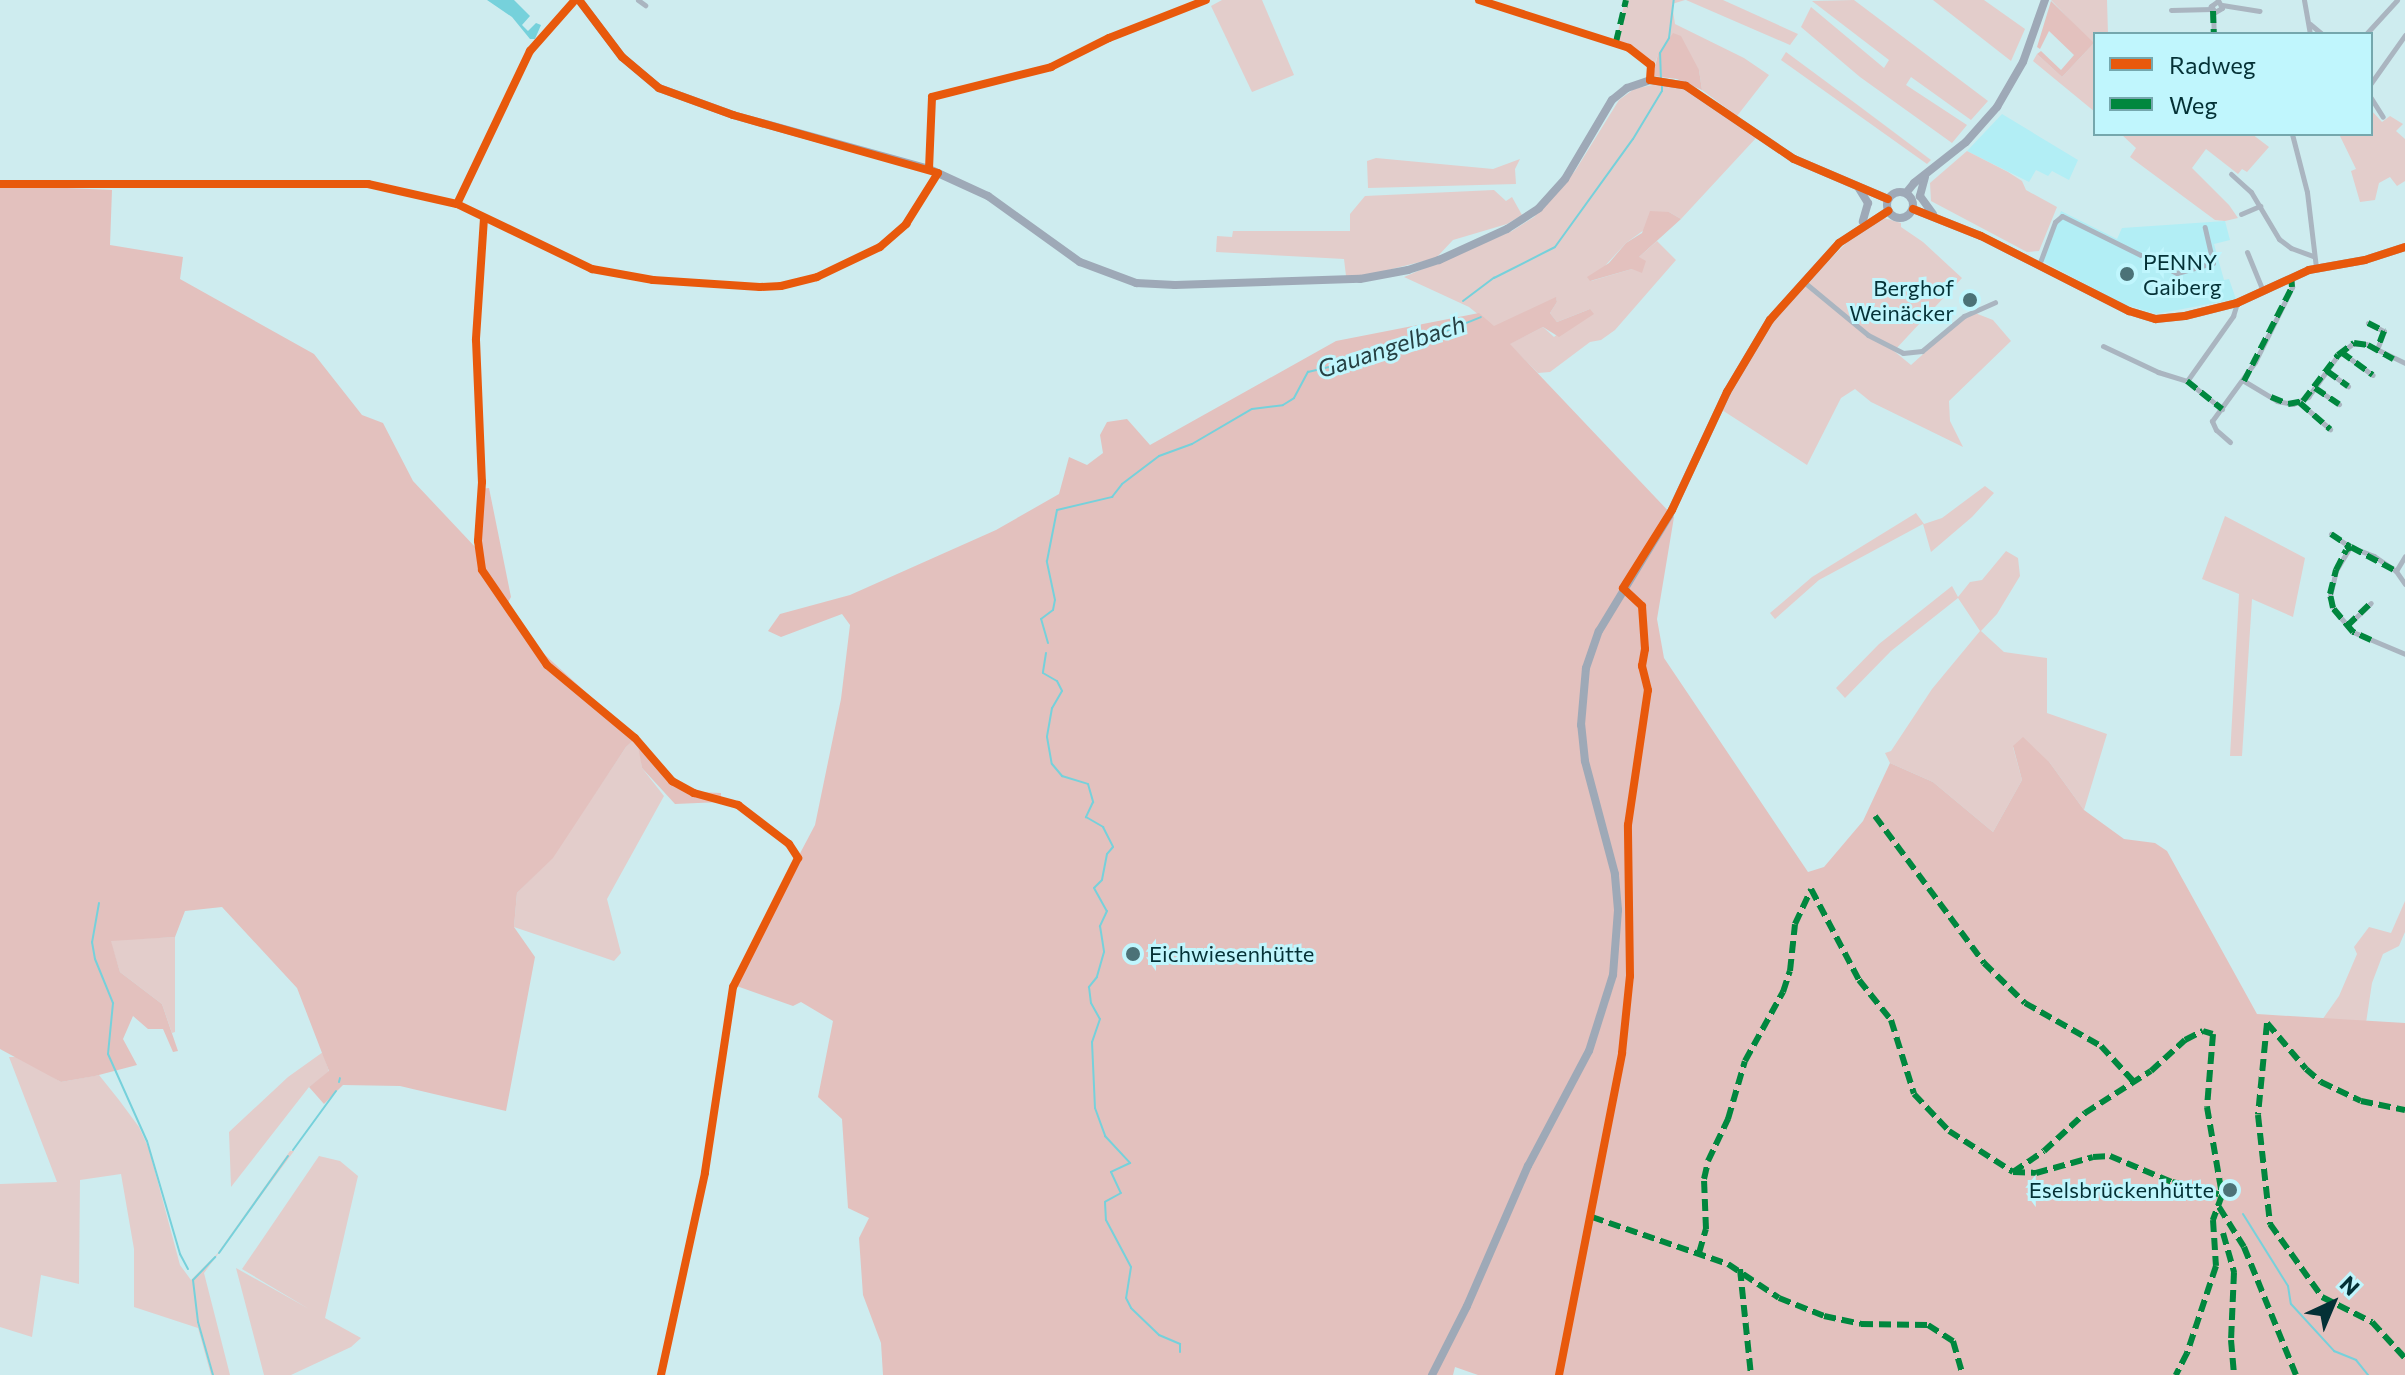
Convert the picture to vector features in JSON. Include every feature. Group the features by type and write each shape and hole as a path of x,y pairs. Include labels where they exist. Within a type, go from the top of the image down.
{"main road":[{"path":"579,0 622,57 659,88 721,112 929,169 988,196 1087,266 1117,278 1150,285 1360,279 1408,270 1446,257 1507,229 1539,208 1565,179 1612,100 1627,88 1650,80 1686,86 1794,159 1888,199"},
{"path":"1888,211 1888,199 1895,193 1906,193 1966,142 2002,99 2029,49 2045,0"},
{"path":"1926,177 1921,198 1936,218"},
{"path":"1856,184 1868,203 1861,225"},
{"path":"1906,193 1912,200 1913,209"},
{"path":"1913,209 2039,265 2136,314 2164,319 2237,303 2316,268 2365,260 2405,247"},
{"path":"1888,211 1902,218 1913,209"},
{"path":"1432,1375 1467,1306 1528,1166 1589,1051 1613,975 1618,910 1615,874 1585,761 1581,725 1583,688 1591,651 1609,612 1679,498 1742,364 1770,320 1803,281 1861,225 1888,211"}],"street":[{"path":"638,0 645,5"},
{"path":"2304,0 2310,32"},
{"path":"2368,32 2397,0"},
{"path":"2171,10 2220,11 2219,2 2260,11"},
{"path":"2212,10 2214,32"},
{"path":"2310,23 2320,32"},
{"path":"2373,80 2405,35"},
{"path":"2373,101 2383,117"},
{"path":"2293,136 2308,196 2316,268"},
{"path":"2231,174 2245,184 2260,206 2267,224 2281,240 2293,249 2313,256"},
{"path":"2241,214 2260,206"},
{"path":"2039,265 2055,222 2062,216 2177,273 2213,263 2205,227"},
{"path":"2247,252 2263,292"},
{"path":"2230,442 2213,425 2244,381 2292,287 2291,278"},
{"path":"1803,281 1868,335 1901,352 1922,351 1964,316 1995,302"},
{"path":"2187,381 2233,316 2237,303"},
{"path":"2368,323 2384,331 2377,349"},
{"path":"2300,403 2341,352 2358,342 2405,363"},
{"path":"2103,346 2187,381 2222,409"},
{"path":"2341,352 2373,375"},
{"path":"2327,371 2348,386"},
{"path":"2244,381 2281,402 2300,403 2330,429"},
{"path":"2315,388 2339,404"},
{"path":"2331,534 2396,571 2405,584"},
{"path":"2350,547 2337,567 2330,594 2334,610 2355,633 2405,654"},
{"path":"2396,571 2405,556"},
{"path":"2347,626 2371,603"}],"shaded area":[{"path":"487,0 514,0 530,16 522,25 528,31 536,23 541,25 535,39 530,39 512,17"},
{"path":"1222,0 1262,0 1294,75 1252,92 1211,6"},
{"path":"1625,0 1685,0 1672,4 1675,24 1744,58 1769,75 1737,116 1702,90 1699,70 1658,54 1655,64 1648,64 1615,45"},
{"path":"1686,0 1723,0 1798,34 1790,45"},
{"path":"1854,0 1988,101 1971,120 1911,77 1906,85 1967,125 1952,143 1860,77 1801,27 1811,7 1884,68 1889,60 1812,1"},
{"path":"1933,0 1984,0 2025,29 2011,61"},
{"path":"2051,0 2107,0 2108,32 2093,32 2093,44"},
{"path":"2051,1 2093,42 2062,77 2037,54 2041,51 2061,70 2074,55 2049,31 2040,49 2037,47"},
{"path":"1673,33 1681,36 1699,70 1702,90 1677,79 1653,76 1658,54"},
{"path":"2093,44 2093,110 2033,61 2037,54 2062,77"},
{"path":"1786,52 1931,160 1927,164 1781,60"},
{"path":"1657,84 1686,90 1756,138 1681,219 1669,212 1626,243 1591,281 1632,269 1639,257 1657,241 1676,260 1615,330 1601,340 1590,342 1550,372 1538,373 1509,344 1543,327 1554,337 1590,309 1557,322 1550,313 1557,302 1556,298 1494,327 1469,307 1404,277 1512,231 1534,217 1575,171 1619,100 1634,89"},
{"path":"2373,112 2382,122 2390,116 2403,124 2396,131 2405,139 2405,181 2397,186 2390,177 2379,183 2375,200 2360,202 2351,171 2356,169 2340,136 2373,136"},
{"path":"2002,114 2078,160 2069,180 2052,171 2048,176 2036,170 2029,182 1967,151"},
{"path":"2123,136 2255,136 2269,147 2247,172 2242,169 2238,174 2206,149 2192,168 2238,218 2225,221 2215,220 2130,157 2136,148"},
{"path":"1967,151 2008,172 2022,181 2026,190 2057,207 2039,251 2027,252 1931,201 1930,183"},
{"path":"1376,158 1493,169 1520,159 1515,169 1516,184 1368,188 1367,161"},
{"path":"0,185 112,190 110,245 183,257 180,279 314,354 362,415 383,423 413,481 477,549 479,489 489,488 511,597 507,604 532,643 636,738 626,747 553,858 517,893 514,927 535,957 506,1111 400,1086 343,1085 324,1104 309,1087 329,1071 297,988 222,907 185,911 175,937 111,941 120,972 162,1004 178,1051 173,1052 163,1029 148,1029 133,1016 123,1039 137,1065 95,1076 61,1082 0,1049"},
{"path":"1494,190 1506,201 1512,197 1522,215 1507,224 1453,240 1436,258 1368,275 1346,276 1344,259 1216,252 1217,236 1232,237 1233,231 1350,231 1350,214 1365,196"},
{"path":"1650,211 1669,212 1681,219 1639,257 1646,261 1642,273 1632,269 1590,281 1587,277 1609,263 1626,243 1642,233"},
{"path":"2061,211 2117,239 2122,228 2225,221 2230,240 2214,244 2224,280 2229,279 2236,299 2156,314 2123,304 2042,261"},
{"path":"1884,218 1901,223 1901,227 1923,242 1962,278 1894,351 1911,365 1960,321 1975,313 1993,320 2011,341 1949,401 1950,421 1963,447 1871,402 1855,389 1841,398 1807,465 1722,410 1745,364 1781,310 1849,240"},
{"path":"1556,297 1557,302 1550,313 1557,322 1590,309 1594,314 1559,337 1543,327 1510,344 1674,517 1657,619 1664,658 1808,872 1824,867 1863,821 1890,763 1933,782 1993,832 2022,780 2013,746 2023,737 2050,763 2084,810 2124,839 2155,843 2167,851 2257,1014 2405,1023 2405,1375 1478,1375 1455,1367 1453,1375 883,1375 881,1343 863,1295 859,1238 869,1218 848,1208 842,1119 818,1097 833,1021 801,1002 793,1006 731,984 815,825 841,699 850,625 842,614 781,637 768,631 780,614 850,595 996,530 1059,494 1069,457 1087,465 1103,453 1100,435 1107,422 1127,419 1150,445 1336,341 1479,313 1494,326"},
{"path":"1985,486 1994,493 1972,517 1931,552 1923,524 1819,580 1775,619 1770,613 1812,577 1916,513 1924,524 1942,518"},
{"path":"2225,516 2305,558 2293,617 2252,599 2242,756 2230,756 2239,594 2202,579"},
{"path":"2006,551 2018,558 2020,576 1997,614 1981,631 2004,652 2047,658 2047,713 2107,734 2084,810 2050,763 2013,747 2022,780 1993,832 1933,782 1890,763 1885,753 1891,751 1932,689 1980,631 1958,598 1891,651 1845,698 1836,688 1879,644 1952,586 1958,597 1970,582 1982,580"},
{"path":"636,738 645,747 639,746 642,768 664,796 607,899 621,953 614,961 514,927 517,893 551,859 626,747"},
{"path":"638,746 645,747 671,778 696,792 721,793 721,802 675,804 642,768"},
{"path":"2405,901 2405,932 2399,946 2383,954 2372,983 2366,1023 2322,1020 2339,996 2357,954 2354,947 2369,927 2391,933"},
{"path":"175,937 175,1032 172,1033 162,1004 120,972 110,940"},
{"path":"323,1052 329,1072 309,1087 231,1187 229,1132 288,1077"},
{"path":"9,1057 20,1057 61,1082 99,1075 139,1127 149,1149 180,1265 191,1280 217,1254 290,1151 294,1151 204,1273 230,1375 211,1375 198,1328 134,1307 134,1249 121,1174 80,1180 79,1284 41,1275 32,1337 0,1327 0,1184 57,1182"},
{"path":"319,1156 340,1161 358,1176 325,1318 361,1338 351,1347 291,1375 264,1375 236,1268 309,1309 242,1269"}],"waterway":[{"name":"Gauangelbach","path":"1661,80 1660,53 1669,38 1674,0"},
{"name":"Gauangelbach","path":"1463,301 1494,278 1555,247 1633,139 1662,91 1662,86"},
{"name":"Gauangelbach","path":"1048,643 1041,619 1053,610 1055,600 1047,561 1057,510 1112,497 1122,484 1159,456 1192,444 1252,409 1283,405 1294,398 1308,372 1362,359 1392,346 1414,344 1481,317"},
{"name":"Gauangelbach","path":"1046,653 1043,673 1057,681 1062,691 1052,708 1047,737 1052,764 1062,776 1088,784 1093,802 1086,817 1103,827 1113,847 1107,854 1102,880 1094,888 1107,911 1100,926 1104,952 1097,977 1089,987 1091,1003 1100,1019 1092,1042 1095,1108 1105,1136 1130,1163 1111,1172 1121,1193 1105,1202 1106,1220 1131,1267 1126,1298 1131,1308 1159,1335 1180,1344 1180,1352"},
{"path":"99,903 92,942 95,959 113,1003 108,1054 147,1141 180,1254 188,1269"},
{"path":"339,1082 340,1078"},
{"path":"293,1150 336,1091"},
{"path":"219,1253 288,1156"},
{"path":"2243,1214 2288,1286 2291,1304 2334,1351 2356,1360 2368,1375"},
{"path":"213,1375 198,1322 193,1280 215,1257"}],"marked path":[{"path":"1616,42 1626,0"},
{"path":"2213,11 2214,32"},
{"path":"2244,381 2292,287 2291,278"},
{"path":"2368,323 2384,331 2377,349"},
{"path":"2271,397 2288,404 2303,401 2338,355 2354,343 2368,345 2393,359"},
{"path":"2341,352 2373,375"},
{"path":"2327,371 2348,386"},
{"path":"2187,381 2222,409"},
{"path":"2315,388 2339,404"},
{"path":"2300,403 2330,429"},
{"path":"2331,534 2350,547"},
{"path":"2371,640 2353,632 2333,608 2330,594 2336,570 2346,550 2351,547 2396,571"},
{"path":"2347,626 2371,603"},
{"path":"1875,816 1984,963 2025,1003 2101,1046 2134,1082"},
{"path":"1699,1253 1706,1229 1704,1179 1708,1161 1728,1119 1745,1061 1783,992 1790,971 1795,924 1811,889 1859,980 1891,1020 1914,1094 1949,1131 2013,1172 2036,1173 2093,1157 2110,1156 2172,1182 2222,1195"},
{"path":"2267,1023 2258,1115 2270,1224 2322,1297 2372,1322 2405,1358"},
{"path":"2267,1023 2321,1082 2361,1101 2405,1110"},
{"path":"2013,1172 2044,1151 2085,1113 2151,1071 2185,1040 2203,1031 2213,1034 2207,1107 2222,1195 2213,1220 2216,1266 2187,1353 2176,1375"},
{"path":"2219,1207 2244,1247 2296,1375"},
{"path":"1592,1217 1728,1264 1779,1298 1824,1316 1861,1324 1928,1325 1953,1341 1963,1375"},
{"path":"2223,1233 2234,1272 2231,1340 2234,1375"},
{"path":"1740,1269 1751,1375"}],"cycle path":[{"path":"457,204 530,51 575,0"},
{"path":"0,184 368,184 457,204 592,269 653,280 760,287 781,286 817,277 880,247 906,224 938,173 733,115 659,88 622,57 579,0"},
{"path":"929,169 932,97 1051,67 1109,38 1206,0"},
{"path":"1479,0 1629,48 1651,65 1650,80 1686,86 1794,159 1888,199"},
{"path":"1913,209 1981,236 2129,311 2156,319 2185,316 2237,303 2309,270 2365,260 2405,247"},
{"path":"1559,1375 1622,1053 1630,976 1628,825 1648,690 1642,666 1645,649 1642,606 1623,588 1672,510 1727,392 1770,320 1839,243 1888,211"},
{"path":"484,218 476,340 482,482 478,541 482,570 547,665 635,738 672,781 694,793 738,805 789,844 798,858 733,987 705,1173 661,1375"}],"place":[{"name":"PENNY Gaiberg","path":"2127,274"},
{"name":"Berghof Weinäcker","path":"1970,300"},
{"name":"Eichwiesenhütte","path":"1133,954"},
{"name":"Eselsbrückenhütte","path":"2230,1190"}]}
